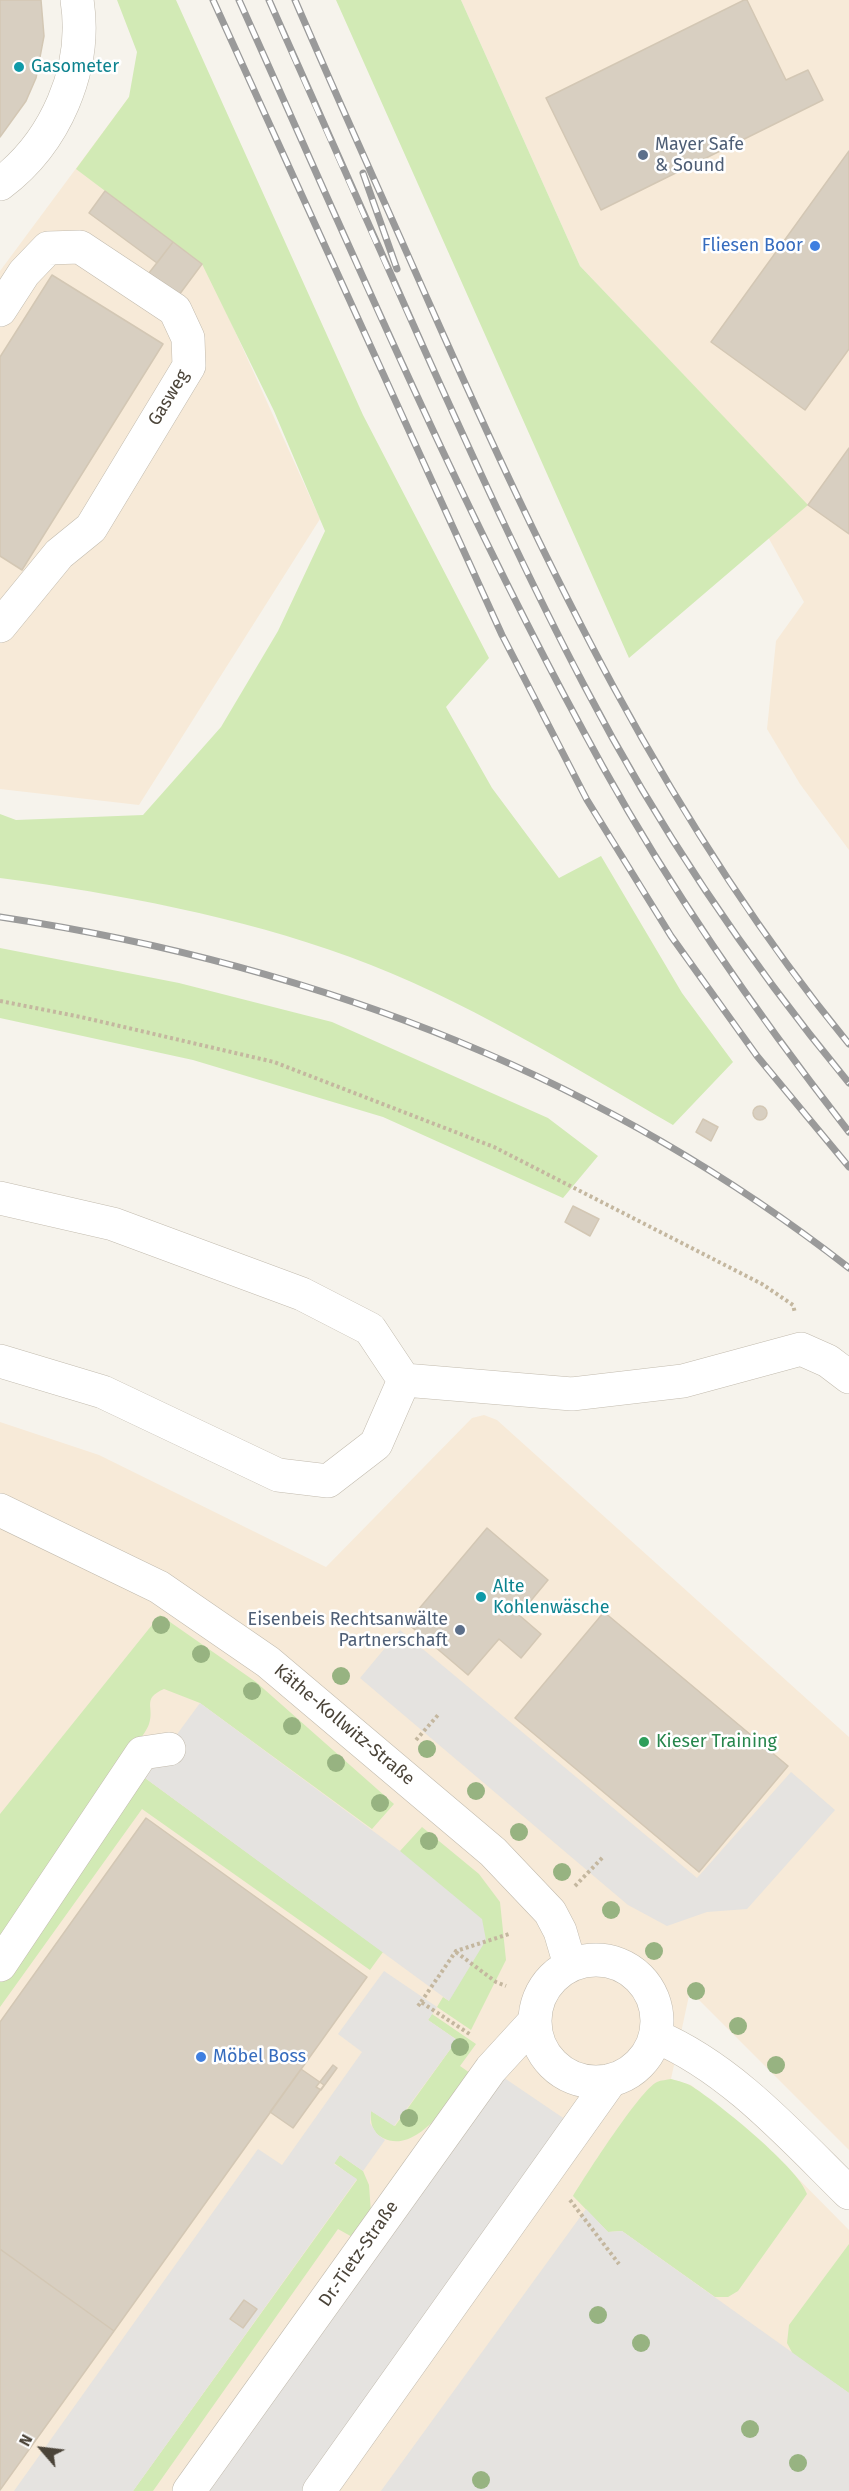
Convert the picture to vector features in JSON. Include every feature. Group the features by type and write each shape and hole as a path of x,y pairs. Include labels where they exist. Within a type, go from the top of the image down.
{"street":[{"path":"0,184 34,151 57,117 69,89 78,37 77,0"},
{"name":"Gasweg","path":"0,310 24,273 48,248 80,248 175,310 188,338 189,366 91,528 59,554 0,626"},
{"path":"0,1198 113,1224 302,1294 370,1329 404,1380"},
{"path":"404,1380 572,1394 683,1381 801,1349 828,1361 849,1377"},
{"path":"0,1361 103,1392 278,1475 328,1481 376,1444 404,1380"},
{"name":"Käthe-Kollwitz-Straße","path":"0,1510 159,1587 268,1662 494,1852 550,1912 561,1930 570,1965"},
{"path":"0,1965 142,1753 169,1749"},
{"path":"588,1960 606,1960 630,1969 647,1987 657,2011 655,2036 646,2056 629,2073 611,2080 590,2082 569,2075 560,2069 538,2046 534,2022 539,1998 551,1979 570,1965 588,1960"},
{"name":"Dr.-Tietz-Straße","path":"189,2491 490,2069 534,2022"},
{"path":"655,2036 683,2048 725,2078 783,2129 849,2193"},
{"path":"319,2491 611,2080"}],"path":[{"path":"0,1001 81,1017 274,1062 494,1147 762,1284 794,1305 801,1349"},
{"path":"416,1740 438,1714"},
{"path":"572,1889 604,1856"},
{"path":"480,2041 419,2004 456,1951 509,1934"},
{"path":"456,1951 496,1982 506,1986"},
{"path":"547,2171 620,2264"}],"shaded area":[{"path":"461,0 849,0 849,850 800,784 767,729 776,641 804,602 768,537 807,505 580,266"},
{"path":"129,97 320,519 139,805 0,789 0,271"},
{"path":"484,1415 497,1420 849,1737 849,2150 690,1991 671,2079 691,2085 768,2148 849,2230 849,2491 0,2491 0,1422 99,1455 326,1567 472,1418"},
{"path":"400,1630 697,1878 791,1772 835,1810 747,1909 707,1912 667,1926 628,1905 360,1678"},
{"path":"200,1703 400,1851 482,1919 486,1940 449,2001 145,1778"},
{"path":"384,1971 437,2007 428,2020 457,2040 394,2126 371,2111 370,2123 377,2134 385,2140 363,2171 340,2155 334,2164 357,2179 133,2491 14,2491 258,2149 282,2165 362,2052 338,2034"},
{"path":"491,2069 578,2128 319,2491 189,2491"},
{"path":"586,2209 608,2232 622,2231 849,2393 849,2491 381,2491"}],"green space":[{"path":"117,0 176,0 363,415 489,658 446,707 492,788 559,878 601,856 682,993 733,1062 673,1125 474,1012 350,957 307,942 177,908 89,891 0,878 0,814 16,820 143,815 221,727 278,631 325,531 274,411 202,264 76,169 129,97 137,52"},
{"path":"336,0 461,0 580,266 808,505 629,658"},
{"path":"0,948 179,983 332,1022 548,1118 598,1156 563,1198 383,1117 193,1060 0,1018"},
{"path":"160,1615 256,1682 394,1804 372,1829 200,1703 164,1689 151,1700 147,1729 110,1778 133,1795 145,1778 383,1952 370,1970 142,1809 0,2007 0,1814"},
{"path":"422,1827 479,1874 500,1902 506,1960 471,2030 437,2007 443,1997 449,2001 400,1851"},
{"path":"432,2014 476,2044 460,2066 470,2073 445,2108 422,2131 409,2139 396,2141 383,2138 372,2127 371,2111 395,2126 457,2040 428,2020"},
{"path":"671,2079 693,2087 738,2121 774,2153 801,2183 807,2194 738,2291 728,2297 715,2297 622,2231 608,2232 573,2196 614,2134 649,2088 657,2082"},
{"path":"340,2155 363,2171 369,2185 371,2213 354,2238 338,2229 153,2491 133,2491 357,2180 334,2163"},
{"path":"849,2244 849,2393 793,2354 787,2343 789,2325"}],"building":[{"name":"Gasometer","path":"0,0 41,0 44,36 36,78 26,101 0,137"},
{"name":"Mayer Safe & Sound","path":"747,0 786,80 808,70 823,100 601,210 546,98"},
{"name":"Fliesen Boor","path":"849,151 849,349 805,410 711,342"},
{"path":"105,191 173,242 157,263 89,213"},
{"path":"173,242 202,264 179,295 149,273"},
{"path":"52,275 163,344 22,570 0,556 0,357"},
{"path":"849,448 849,534 808,505"},
{"path":"760,1106 765,1108 767,1113 765,1118 760,1120 755,1118 753,1113 755,1108"},
{"path":"703,1119 718,1127 711,1141 696,1132"},
{"path":"573,1206 599,1219 590,1236 565,1222"},
{"name":"Alte Kohlenwäsche","path":"487,1528 548,1580 519,1615 541,1634 521,1658 499,1639 468,1675 407,1623"},
{"path":"604,1612 788,1766 699,1872 515,1718"},
{"path":"146,1818 367,1977 114,2331 0,2249 0,2022"},
{"path":"333,2065 337,2068 321,2090 316,2087"},
{"path":"301,2069 324,2085 293,2128 270,2112"},
{"path":"0,2249 114,2331 0,2490"},
{"path":"244,2300 257,2309 243,2328 230,2319"}],"railway":[{"path":"213,0 502,635 587,800 671,936 757,1056 849,1167"},
{"path":"239,0 458,484 553,674 603,767 688,908 750,1000 849,1132"},
{"path":"269,0 483,478 585,687 643,791 706,892 775,989 849,1083"},
{"path":"295,0 474,402 565,595 667,782 723,872 784,960 849,1044"},
{"path":"363,173 397,269"},
{"path":"0,917 116,938 229,964 339,997 447,1037 553,1084 655,1138 753,1199 849,1268"}],"place":[{"name":"Gasometer","path":"19,67"},
{"name":"Mayer Safe & Sound","path":"643,155"},
{"name":"Fliesen Boor","path":"815,246"},
{"name":"Alte Kohlenwäsche","path":"481,1597"},
{"name":"Eisenbeis Rechtsanwälte Partnerschaft","path":"460,1630"},
{"name":"Kieser Training","path":"644,1742"},
{"name":"Möbel Boss","path":"201,2057"}]}
